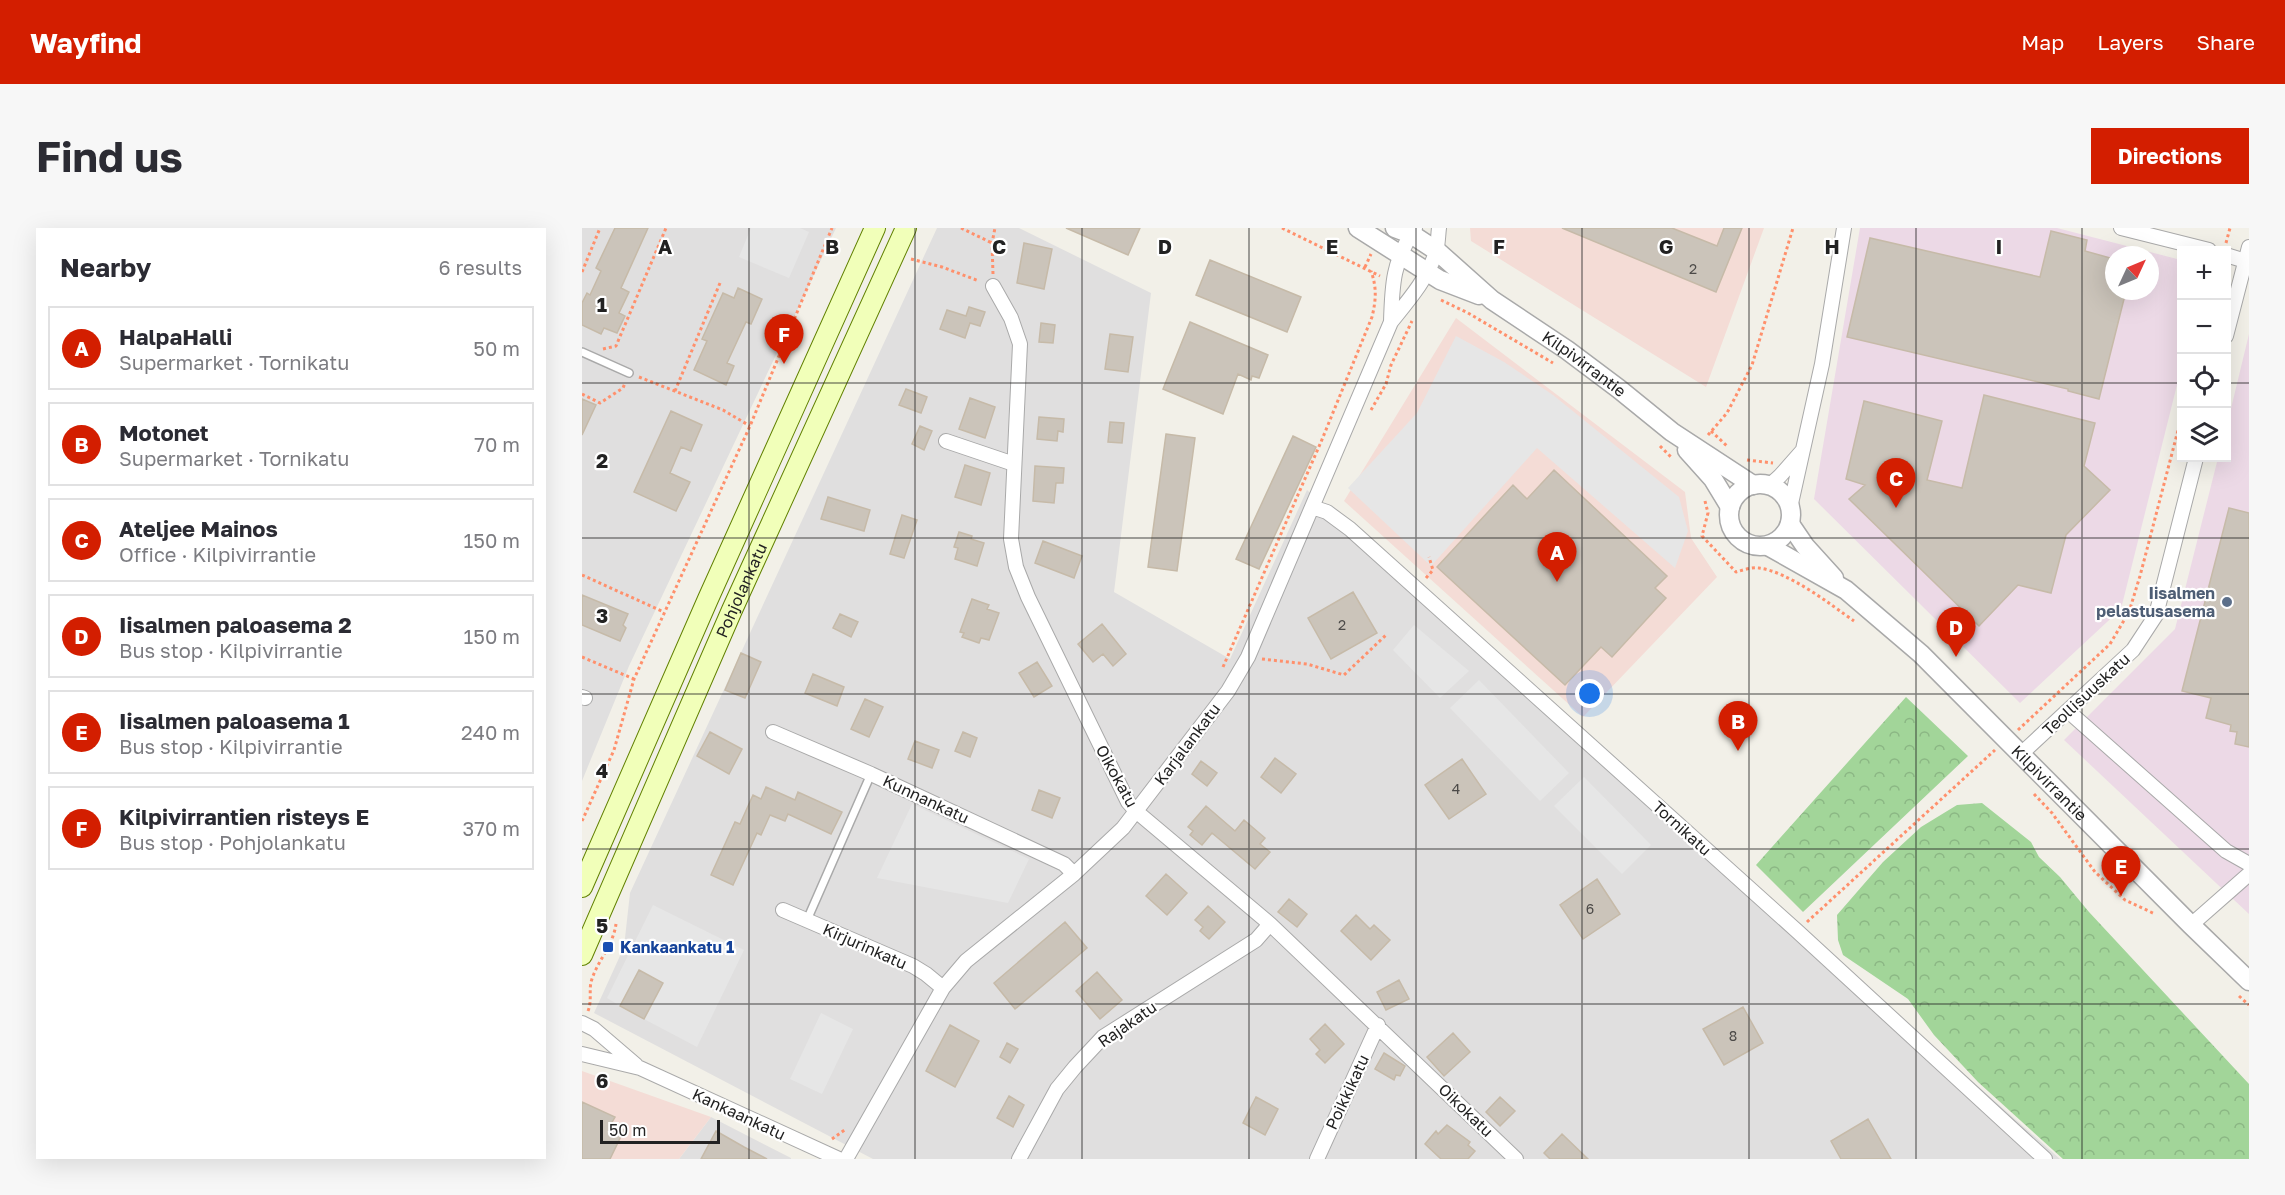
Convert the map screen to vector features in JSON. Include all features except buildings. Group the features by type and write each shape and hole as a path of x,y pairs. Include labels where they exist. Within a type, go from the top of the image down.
{"main road":[{"name":"Pohjolankatu","path":"582,887 708,599 875,228"},
{"name":"Pohjolankatu","path":"582,955 737,599 906,228"}],"street":[{"name":"Kilpivirrantie","path":"1358,228 1440,280 1492,300"},
{"path":"1437,251 1439,228"},
{"path":"1804,448 1786,470 1761,485 1739,493 1730,507 1730,523 1738,537 1752,545 1768,546 1782,538 1790,516 1822,364 1844,228"},
{"path":"2121,228 2194,246"},
{"name":"Kilpivirrantie","path":"1407,230 1437,251 1492,300 1619,388 1672,432 1693,451 1730,507"},
{"name":"Karjalankatu","path":"1391,322 1392,282 1407,230"},
{"name":"Karjalankatu","path":"846,1159 943,988 966,961 1074,874 1111,841 1137,812 1228,690 1248,657 1391,322 1427,272 1437,251"},
{"path":"2231,255 2248,256 2231,318"},
{"name":"Oikokatu","path":"993,286 1011,318 1020,344 1011,539 1016,567 1028,597 1128,802 1270,924 1516,1159"},
{"path":"946,441 1014,464"},
{"name":"Kilpivirrantie","path":"1693,451 1761,485"},
{"name":"Teollisuuskatu","path":"2020,754 2133,650 2156,615 2195,462"},
{"path":"1761,485 1783,494 1790,516"},
{"name":"Tornikatu","path":"1312,507 1327,512 1350,529 2045,1159"},
{"name":"Kilpivirrantie","path":"1790,516 1805,546 1846,590 1921,654 2001,745 2020,754 2191,926 2241,986"},
{"name":"Kilpivirrantie","path":"1768,546 1846,590"},
{"path":"2068,711 2226,851 2249,864"},
{"name":"Kunnankatu","path":"773,732 871,774 1064,864 1074,874"},
{"path":"2191,926 2249,874"},
{"name":"Kirjurinkatu","path":"783,910 913,966 943,988"},
{"name":"Rajakatu","path":"1018,1159 1057,1089 1103,1037 1256,939 1270,924"},
{"name":"Kankaankatu","path":"582,1023 594,1029 640,1068"},
{"name":"Poikkikatu","path":"1317,1159 1378,1025"},
{"name":"Kankaankatu","path":"582,1054 640,1068 839,1159"}],"lane":[{"path":"582,352 629,373"},
{"path":"807,920 871,774"}],"path":[{"path":"582,272 600,228"},
{"path":"601,349 616,346 666,228"},
{"path":"582,821 614,750 634,679 750,426 832,228"},
{"path":"962,228 992,243"},
{"path":"907,258 942,267 993,286 992,243 995,228"},
{"path":"1282,228 1380,276"},
{"path":"1657,443 1680,464 1727,413 1752,365 1792,228"},
{"path":"1365,268 1370,255"},
{"path":"1222,669 1317,452 1372,317 1376,284 1371,271"},
{"path":"675,391 720,283"},
{"path":"1432,296 1468,313 1555,364"},
{"path":"582,394 600,403 623,388 629,373 723,410 750,426"},
{"path":"1711,431 1732,451"},
{"path":"1797,932 2110,644 2128,612 2140,576 2177,431"},
{"path":"1739,455 1747,460 1776,464 1786,470"},
{"path":"1702,494 1708,513 1702,536 1736,572 1756,568 1770,570 1825,600 1861,626"},
{"path":"1416,588 1433,570 1429,557"},
{"path":"582,575 664,612"},
{"path":"1248,657 1307,664 1344,675 1386,635"},
{"path":"582,657 634,679"},
{"path":"1987,743 2001,745"},
{"path":"2001,745 2002,758"},
{"path":"2030,790 2052,813 2095,872 2125,900 2152,912 2160,920"},
{"path":"2241,986 2249,1005"},
{"path":"820,1150 831,1139 846,1130 852,1119"}],"shaded area":[{"path":"582,228 836,228 629,666 582,781"},
{"path":"751,228 800,228 809,232 789,278 739,257"},
{"path":"937,228 1019,228 1151,293 1114,592 1230,659 1307,490 2060,1159 873,1159 594,1013 624,947 630,893"},
{"path":"1470,228 1764,228 1706,387 1471,241"},
{"path":"1860,228 2057,228 2127,246 2105,246 2105,300 2159,300 2159,254 2177,259 2177,385 2121,609 2020,703 1814,499"},
{"path":"1456,318 1685,492 1691,538 1717,577 1583,717 1344,501"},
{"path":"2249,334 2249,914 2064,740 2175,629 2217,462 2231,462 2231,408"},
{"path":"1456,336 1504,362 1553,395 1679,497 1688,531 1675,568 1537,448 1431,566 1348,488 1417,413"},
{"path":"1414,625 1469,671 1440,698 1393,650"},
{"path":"1479,680 1569,773 1540,801 1450,708"},
{"path":"1584,777 1651,845 1622,874 1554,806"},
{"path":"912,804 1029,859 1008,903 877,878"},
{"path":"653,905 744,950 697,1047 644,1019 663,983 639,970 620,1006 607,998"},
{"path":"821,1013 853,1029 822,1094 790,1079"},
{"path":"582,1071 711,1117 679,1159 582,1159"},
{"path":"711,1117 791,1158 791,1159 679,1159"}],"green space":[{"path":"1906,697 1968,756 1803,912 1756,865"},
{"path":"1982,803 2031,842 2039,857 2060,877 2089,912 2249,1084 2249,1159 2063,1159 1978,1082 1934,1035 1908,999 1843,955 1838,940 1837,915 1883,862 1921,827 1957,805"}],"place":[{"name":"Kilpivirrantien risteys E","path":"784,364"},
{"name":"Ateljee Mainos","path":"1896,508"},
{"name":"HalpaHalli","path":"1557,582"},
{"name":"Iisalmen pelastusasema","path":"2227,602"},
{"name":"Iisalmen paloasema 2","path":"1956,657"},
{"name":"Motonet","path":"1738,751"},
{"name":"Iisalmen paloasema 1","path":"2121,896"},
{"name":"Kankaankatu 1","path":"608,947"}]}
